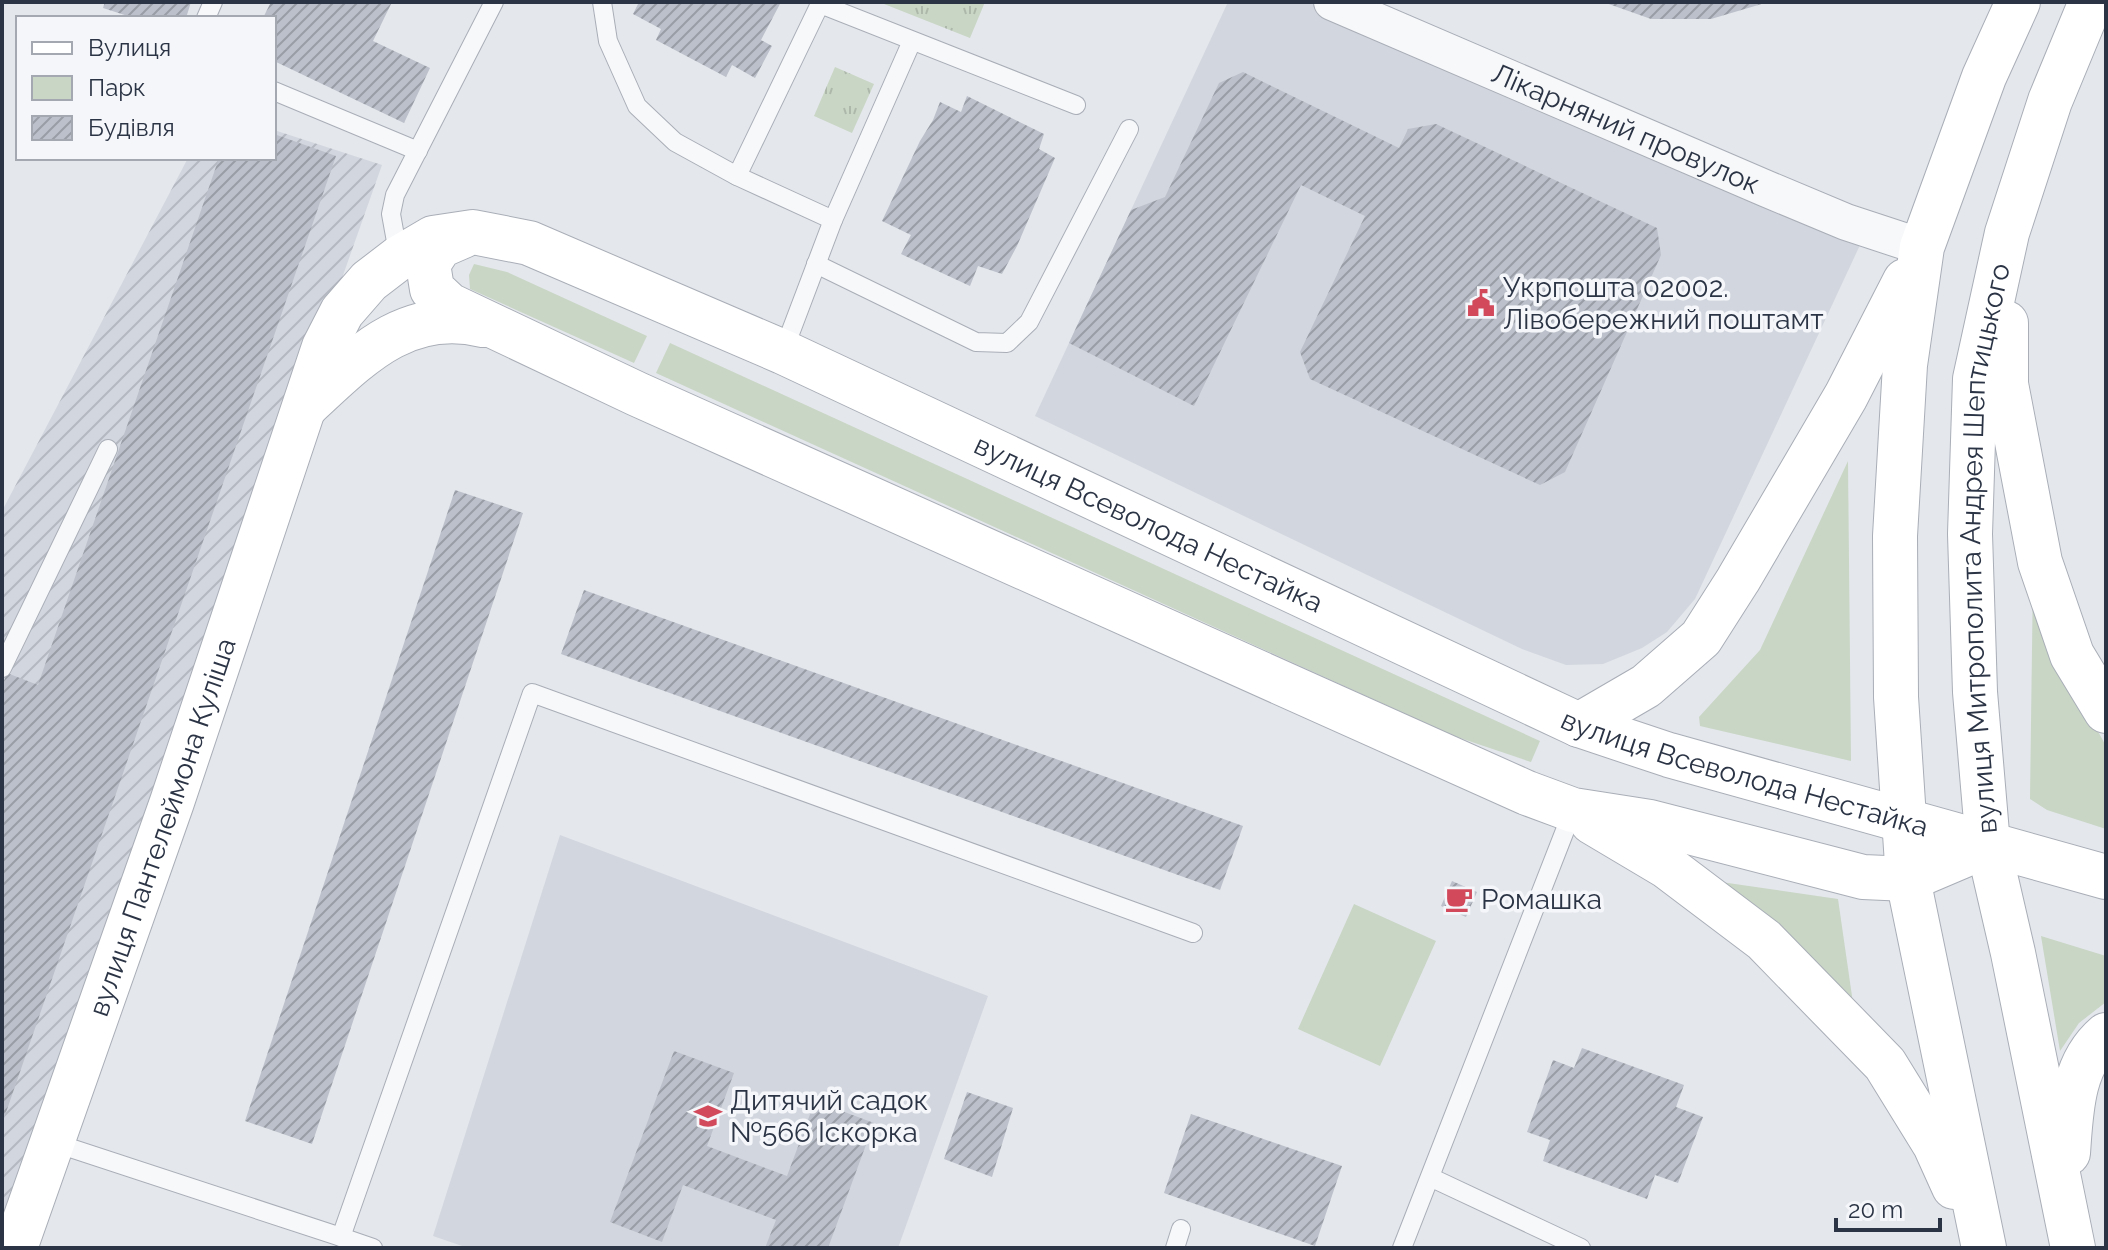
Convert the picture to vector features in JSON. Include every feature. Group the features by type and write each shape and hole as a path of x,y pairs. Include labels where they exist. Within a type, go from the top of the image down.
{"street":[{"name":"Лікарняний провулок","path":"1332,2 1846,222 1922,247"},
{"path":"1579,725 1646,686 1701,638 1738,580 1846,396 1922,247 1984,77 2018,2"},
{"name":"вулиця Митрополита Андрея Шептицького","path":"2073,1248 1988,845 1975,692 1970,534 1975,379 2007,233 2050,101 2091,2"},
{"path":"473,232 440,246 428,264 432,289 449,305 493,327"},
{"name":"вулиця Пантелеймона Куліша","path":"15,1248 172,802 324,347 342,312 369,281 433,238 473,232"},
{"name":"вулиця Всеволода Нестайка","path":"473,232 529,243 783,352 1579,725 1669,755 1988,845"},
{"path":"2007,233 2006,384 2040,562 2072,655 2106,711"},
{"path":"1922,247 1905,365 1895,536 1896,697 1908,879 1982,1248"},
{"name":"вулиця Пантелеймона Куліша","path":"305,406 364,353 390,336 426,323 461,319 493,327"},
{"name":"вулиця Всеволода Нестайка","path":"493,327 709,427 1527,793 1573,810 1650,822 1863,877 1908,879 1988,845"},
{"path":"1573,810 1666,866 1764,940 1885,1064 1935,1145 1982,1248"},
{"path":"1988,845 2106,877"},
{"path":"2064,1203 2071,1098 2092,1047 2106,1035"}],"lane":[{"path":"399,258 391,214 395,195 494,2"},
{"path":"602,2 608,41 637,106 675,142 737,176 833,220"},
{"path":"737,176 820,4 1076,105"},
{"path":"783,352 833,220 912,41"},
{"path":"276,92 418,151"},
{"path":"816,264 976,342 1007,343 1029,322 1129,129"},
{"path":"2,668 108,449"},
{"path":"341,1237 532,693 1193,933"},
{"path":"1402,1248 1432,1178 1573,810"},
{"path":"52,1142 373,1248"},
{"path":"1432,1178 1581,1248"},
{"path":"1175,1248 1181,1229"}],"shaded area":[{"path":"1228,2 1379,2 1874,215 1695,599 1667,632 1642,648 1603,664 1566,665 1522,649 1035,416"},
{"path":"276,131 382,165 2,1240 2,511 187,160 276,160"},
{"name":"Дитячий садок №566 Іскорка","path":"560,835 988,996 898,1248 468,1248 433,1236"}],"green space":[{"path":"879,2 985,2 970,38"},
{"path":"835,67 874,84 852,133 814,116"},
{"path":"474,264 507,272 647,336 634,363 470,289 469,275"},
{"path":"670,343 1540,741 1531,762 1454,736 656,373"},
{"path":"1848,461 1851,761 1700,726 1699,717 1760,650"},
{"path":"2033,574 2072,684 2106,746 2106,829 2047,810 2030,799"},
{"path":"1721,882 1838,899 1853,1003"},
{"path":"1354,904 1436,941 1380,1066 1298,1029"},
{"path":"2041,936 2106,956 2106,1002 2079,1023 2060,1051"}],"building":[{"path":"105,2 191,2 187,16 128,16 103,8"},
{"path":"271,2 392,2 373,41 430,68 404,123 276,62 276,16 264,16"},
{"path":"639,2 781,2 761,40 772,46 755,78 732,65 726,77 656,40 661,29 633,14"},
{"path":"1603,2 1765,3 1711,19 1651,19"},
{"name":"Укрпошта 02002. Лівобережний поштамт","path":"1243,72 1399,148 1408,129 1436,124 1657,228 1661,255 1565,472 1540,485 1310,379 1300,352 1365,216 1301,185 1194,406 1069,343 1131,210 1165,197 1219,83"},
{"path":"967,96 1044,134 1039,149 1055,158 1002,274 978,266 970,286 901,254 911,235 882,221 940,102 961,112"},
{"path":"276,135 336,156 2,1124 2,686 7,673 38,685 218,160 276,160"},
{"path":"455,490 523,513 312,1144 245,1121"},
{"path":"584,590 1243,826 1220,890 561,654"},
{"name":"Ромашка","path":"1452,881 1477,892 1466,917 1441,906"},
{"path":"1582,1048 1684,1085 1676,1107 1703,1117 1678,1183 1655,1175 1647,1199 1543,1161 1550,1140 1527,1132 1553,1060 1574,1068"},
{"path":"674,1051 734,1073 707,1146 787,1176 815,1101 874,1123 828,1248 765,1248 776,1220 683,1185 662,1242 610,1222"},
{"path":"967,1092 1013,1108 992,1177 944,1159"},
{"path":"1191,1114 1342,1166 1315,1246 1164,1193"}],"place":[{"name":"Укрпошта 02002. Лівобережний поштамт","path":"1481,303"},
{"name":"Ромашка","path":"1459,899"},
{"name":"Дитячий садок №566 Іскорка","path":"708,1116"}]}
